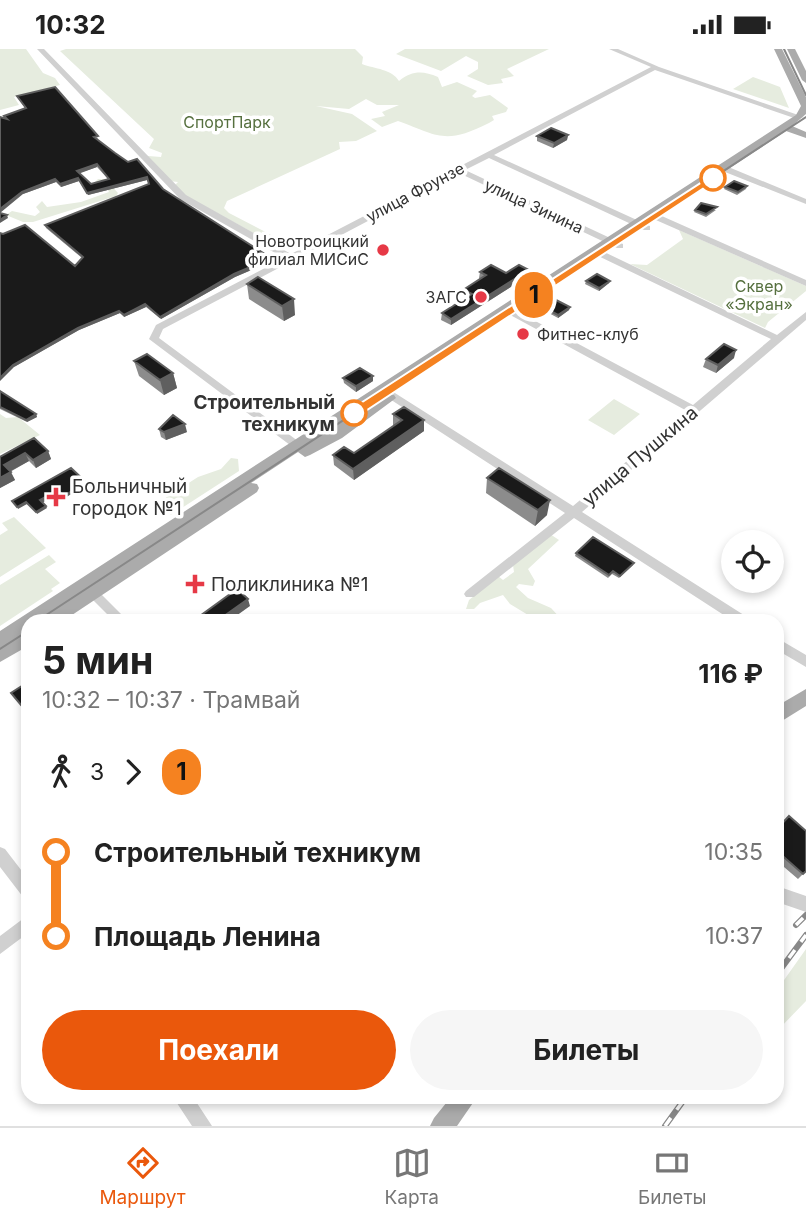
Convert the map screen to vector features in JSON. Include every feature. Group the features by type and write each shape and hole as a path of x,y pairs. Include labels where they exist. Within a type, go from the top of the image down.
{"main road":[{"path":"45,614 89,589 301,449 337,435 388,393 804,120 806,106 778,49"},
{"path":"791,49 806,80"},
{"path":"790,129 806,135"},
{"path":"59,614 89,589"},
{"path":"0,640 21,628"},
{"path":"0,655 21,642"},
{"path":"784,711 806,697"},
{"path":"442,1126 460,1104"}],"street":[{"path":"40,49 183,197 291,258"},
{"path":"612,49 804,120"},
{"name":"улица Фрунзе","path":"301,449 154,339 159,327 656,67"},
{"name":"улица Зинина","path":"487,155 642,226"},
{"name":"улица Зинина","path":"458,170 615,244"},
{"path":"727,170 806,202"},
{"path":"656,217 806,283"},
{"path":"600,253 778,339"},
{"path":"511,312 694,411"},
{"name":"улица Пушкина","path":"470,594 574,512 806,316"},
{"path":"388,393 732,614"},
{"path":"89,589 115,614"},
{"path":"784,648 806,662"},
{"path":"0,854 21,882"},
{"path":"784,896 806,904"},
{"path":"0,946 21,929"},
{"path":"187,1104 203,1126"}],"green space":[{"path":"0,49 26,49 43,73 55,78 60,85 14,97 19,105 0,110"},
{"name":"СпортПарк","path":"355,49 363,57 362,64 388,72 399,81 414,73 428,74 438,77 442,87 457,82 477,91 472,96 475,98 490,95 508,108 506,112 492,116 494,120 474,130 442,136 398,121 382,127 371,119 385,116 382,112 399,105 377,105 366,99 349,109 316,106 352,114 377,131 356,141 339,142 340,149 227,201 224,208 229,213 279,239 268,241 181,193 175,185 178,182 169,181 148,158 161,157 162,153 149,148 154,139 60,51"},
{"path":"405,49 549,49 507,69 514,76 501,79 503,83 488,85 467,76 478,69 478,62 466,56 441,71 396,54"},
{"path":"753,77 780,87 789,108 733,89"},
{"path":"105,179 118,193 116,196 33,222 23,222 6,215 12,211 35,216 40,212 36,207 42,201 47,207 81,202 109,192 104,183 95,182"},
{"name":"Сквер «Экран»","path":"679,230 806,286 806,291 768,322 765,328 630,264 647,265 683,239"},
{"path":"614,399 640,414 614,435 588,420"},
{"path":"0,414 6,418 18,417 40,435 0,454"},
{"path":"231,458 238,459 239,471 171,515 157,506 156,504 198,477 221,469"},
{"path":"14,517 46,548 0,577 0,535 8,530 2,523"},
{"path":"550,534 559,540 528,569 535,581 533,586 519,584 516,587 528,598 551,608 557,614 526,614 510,604 503,595 480,603 474,609 466,609 469,600 498,576 503,580 514,572 513,565"},
{"path":"49,555 56,562 45,569 60,583 51,589 53,591 0,626 0,585"},
{"path":"806,949 806,1001 784,1024 784,980"}],"building":[{"path":"55,87 98,136 94,137 128,162 137,159 163,189 271,258 234,274 160,317 145,304 124,315 119,311 78,328 13,365 0,378 0,233 25,225 75,266 83,257 45,225 149,184 147,177 87,193 78,178 60,184 55,179 22,192 0,209 0,117 7,119 4,116 26,108 17,96","holes":["97,164 109,179 91,184 77,171"]},
{"path":"551,128 568,135 554,143 537,136"},
{"path":"734,181 747,186 738,192 725,187"},
{"path":"701,203 717,207 706,214 695,210"},
{"path":"491,265 506,273 519,265 529,270 451,319 442,313 472,294 463,290 486,275 480,272"},
{"path":"597,274 610,281 599,288 586,281"},
{"path":"258,277 294,299 282,306 247,284"},
{"path":"556,300 570,307 558,315 545,308"},
{"path":"724,344 736,350 718,365 706,359"},
{"path":"147,354 173,373 160,380 134,361"},
{"path":"360,368 373,376 356,386 343,378"},
{"path":"0,391 36,414 26,420 0,407"},
{"path":"404,407 424,420 353,469 333,455 344,447 354,453 402,420 393,414"},
{"path":"173,415 185,424 164,432 159,429"},
{"path":"34,438 48,451 33,460 25,453 4,465 11,472 0,478 0,457"},
{"path":"71,468 86,482 64,496 58,490 40,500 46,506 36,512 26,502 17,507 12,501"},
{"path":"499,468 550,500 538,510 487,478"},
{"path":"593,537 634,563 620,576 613,571 609,575 576,553"},
{"path":"237,589 248,599 227,614 203,614"},
{"path":"21,687 21,705 11,693"},
{"path":"789,816 806,831 806,871 803,874 784,857 784,821"}],"tram line":[{"path":"784,49 806,95"},
{"path":"48,614 806,117"},
{"name":"1","path":"354,413 713,178"},
{"path":"0,649 21,636"}],"railway":[{"path":"796,925 806,915"},
{"path":"784,965 806,935"},
{"path":"665,1126 681,1104"}],"place":[{"name":"Новотроицкий филиал МИСиС","path":"383,250"},
{"name":"ЗАГС","path":"481,297"},
{"name":"Фитнес-клуб","path":"523,334"},
{"name":"Строительный техникум","path":"354,413"},
{"name":"Больничный городок №1","path":"56,497"},
{"name":"Поликлиника №1","path":"195,584"}]}
